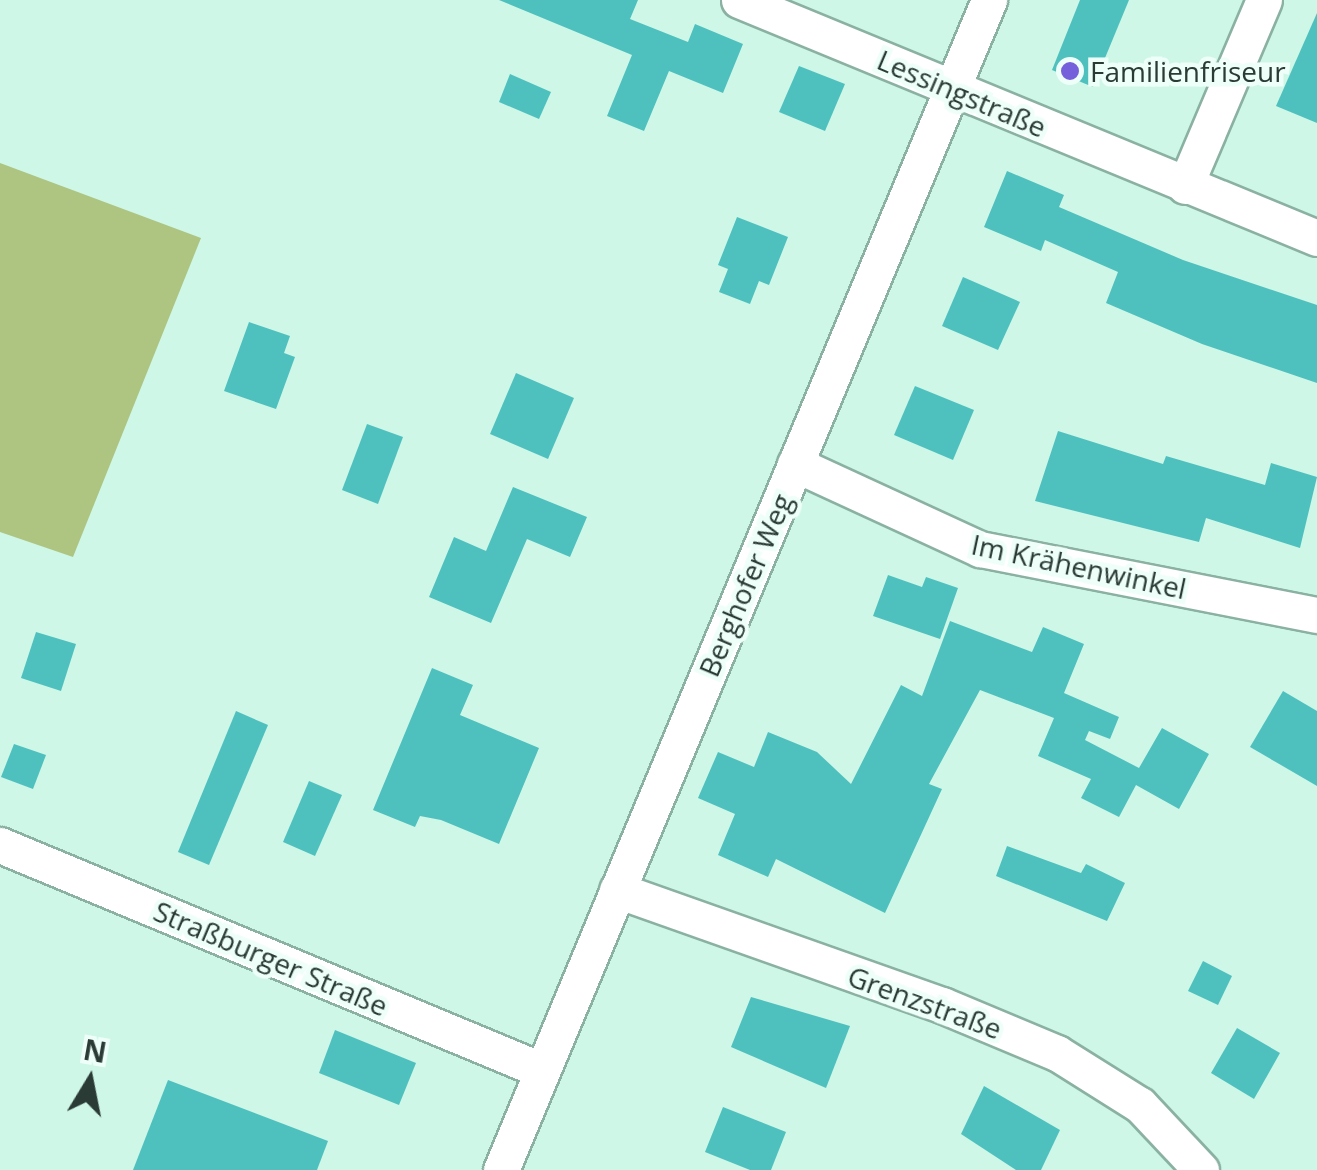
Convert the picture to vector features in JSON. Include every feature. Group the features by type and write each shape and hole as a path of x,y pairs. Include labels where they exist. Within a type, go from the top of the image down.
{"street":[{"name":"Lessingstraße","path":"739,0 1317,238"},
{"name":"Berghofer Weg","path":"501,1170 990,0"},
{"path":"1186,186 1264,0"},
{"name":"Im Krähenwinkel","path":"796,464 980,550 1317,615"},
{"name":"Straßburger Straße","path":"0,845 541,1070"},
{"name":"Grenzstraße","path":"616,890 942,1005 1057,1053 1140,1105 1183,1164"}],"green space":[{"path":"0,163 201,238 73,557 0,532"}],"building":[{"path":"499,0 638,0 630,19 688,42 695,24 743,44 723,93 669,71 644,131 607,116 632,55"},
{"path":"1080,0 1129,0 1093,87 1052,70"},
{"path":"1317,13 1317,123 1276,106"},
{"path":"799,66 845,84 825,131 779,112"},
{"path":"510,74 551,92 539,119 499,102"},
{"path":"1007,171 1064,195 1059,207 1183,260 1317,305 1317,383 1202,344 1106,303 1118,272 1045,240 1041,251 984,227"},
{"path":"737,217 788,237 769,285 759,281 750,304 719,292 728,269 718,265"},
{"path":"963,277 1020,302 998,350 942,326"},
{"path":"249,322 290,336 284,353 295,357 276,409 224,391"},
{"path":"516,373 574,398 548,459 490,434"},
{"path":"915,386 974,410 953,460 894,435"},
{"path":"367,424 403,437 378,504 342,490"},
{"path":"1058,431 1163,464 1166,456 1265,485 1271,463 1317,477 1300,548 1206,518 1199,542 1035,501"},
{"path":"513,487 587,517 570,557 527,539 491,623 429,597 454,537 486,551"},
{"path":"888,575 922,587 926,577 958,588 940,639 873,616"},
{"path":"950,621 1032,652 1043,627 1084,644 1064,693 1119,717 1110,739 1089,731 1085,740 1139,768 1162,728 1209,754 1179,809 1136,785 1119,817 1081,798 1091,779 1038,756 1054,718 980,690 929,784 942,789 885,913 776,859 768,877 718,855 735,814 698,798 718,752 754,767 768,732 817,752 851,784 901,685 922,696"},
{"path":"36,632 76,644 61,691 21,678"},
{"path":"432,668 473,685 460,715 539,748 499,844 441,820 420,816 415,827 373,810"},
{"path":"1283,691 1317,711 1317,786 1250,747"},
{"path":"236,711 268,725 209,865 178,852"},
{"path":"14,744 46,755 33,789 1,777"},
{"path":"309,781 342,795 315,856 283,842"},
{"path":"1007,846 1081,873 1086,864 1125,883 1107,921 996,876"},
{"path":"1203,961 1232,976 1218,1005 1188,991"},
{"path":"751,997 850,1026 826,1088 731,1047"},
{"path":"1237,1028 1280,1053 1254,1099 1211,1073"},
{"path":"335,1030 416,1063 399,1105 319,1073"},
{"path":"168,1080 328,1141 317,1170 133,1170"},
{"path":"984,1086 1060,1130 1041,1170 1016,1170 961,1134"},
{"path":"723,1107 786,1132 771,1170 750,1170 705,1152"}],"place":[{"name":"Familienfriseur","path":"1070,71"}]}
